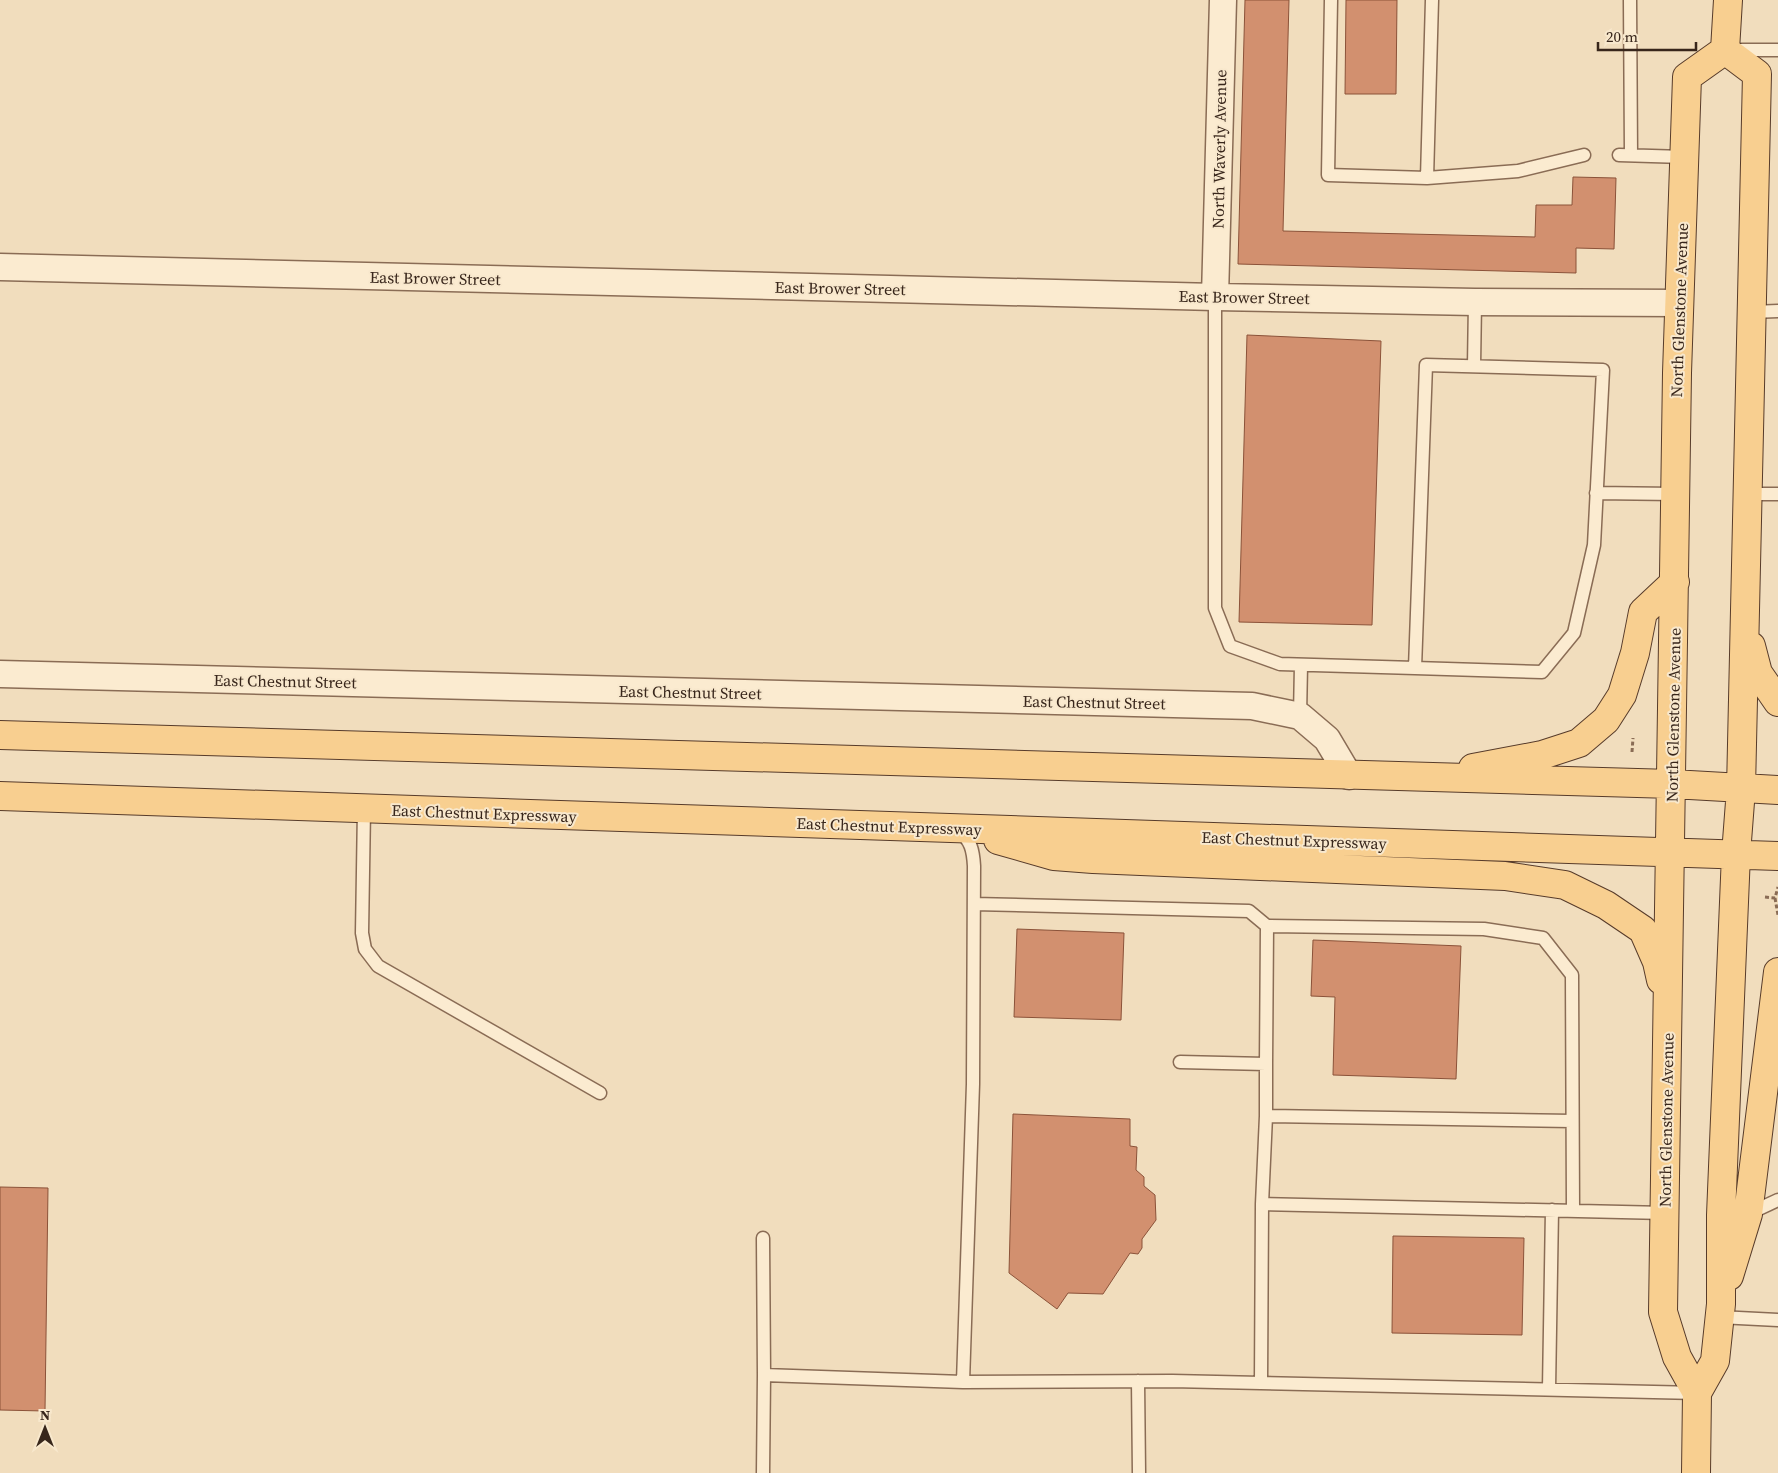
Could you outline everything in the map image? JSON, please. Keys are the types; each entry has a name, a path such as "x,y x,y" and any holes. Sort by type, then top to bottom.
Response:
{"main road":[{"path":"1728,0 1725,50 1757,74 1765,311 1749,494 1741,789 1736,854 1734,1214"},
{"name":"North Glenstone Avenue","path":"1697,1393 1677,1357 1663,1312 1675,494 1687,76 1725,50"},
{"path":"1422,778 1542,755 1579,744 1606,720 1622,695 1635,654 1643,612 1674,582"},
{"path":"1746,623 1758,673 1778,702"},
{"path":"0,735 1672,784 1778,790"},
{"name":"East Chestnut Expressway","path":"0,796 1778,856"},
{"path":"958,829 1054,856 1505,876 1565,885 1606,905 1643,930 1657,962 1668,1016"},
{"path":"1734,1214 1778,972"},
{"name":"North Glenstone Avenue","path":"1696,1473 1697,1393 1715,1361 1734,1214"}],"street":[{"name":"North Waverly Avenue","path":"1215,297 1223,0"},
{"name":"East Brower Street","path":"0,267 1215,297 1475,302 1679,303"},
{"name":"East Chestnut Street","path":"0,674 1252,706 1300,716 1327,739 1348,776"}],"lane":[{"path":"1330,0 1328,175 1428,178 1518,172 1584,155"},
{"path":"1428,178 1432,0"},
{"path":"1630,0 1625,154 1684,157"},
{"path":"1725,50 1778,50"},
{"path":"1215,297 1215,608 1230,646 1280,664 1542,672 1574,633 1594,545 1602,370 1426,365 1415,668"},
{"path":"1474,366 1475,302"},
{"path":"1596,493 1675,494"},
{"path":"1749,494 1778,494"},
{"path":"1300,716 1301,665"},
{"path":"364,809 362,933 365,949 378,966 600,1093"},
{"path":"958,829 969,840 973,854 974,904 973,1084 963,1382"},
{"path":"974,904 1249,911 1267,926 1484,930 1543,938 1572,975 1573,1210"},
{"path":"1261,1383 1267,926"},
{"path":"1180,1062 1266,1064"},
{"path":"1266,1116 1572,1121"},
{"path":"1734,1214 1778,1200"},
{"path":"1262,1204 1665,1212"},
{"path":"1549,1389 1552,1210"},
{"path":"763,1238 763,1473"},
{"path":"1720,1311 1778,1320"},
{"path":"764,1375 963,1382 1138,1381 1697,1393"},
{"path":"1138,1381 1139,1473"}],"path":[{"path":"1632,752 1633,735"},
{"path":"1778,887 1775,898 1778,915"},
{"path":"1762,897 1775,898"}],"building":[{"path":"1245,0 1289,0 1283,231 1535,237 1536,205 1572,205 1573,177 1616,178 1614,249 1576,248 1576,273 1238,264"},
{"path":"1346,0 1397,0 1396,94 1345,94"},
{"path":"1247,335 1381,341 1372,625 1239,622"},
{"path":"1017,929 1124,933 1121,1020 1014,1017"},
{"path":"1313,940 1461,946 1456,1079 1333,1075 1335,997 1311,996"},
{"path":"1013,1114 1130,1119 1130,1146 1137,1147 1136,1170 1144,1177 1144,1186 1155,1195 1156,1220 1142,1239 1142,1248 1138,1254 1130,1253 1103,1294 1068,1293 1057,1309 1009,1273"},
{"path":"0,1187 48,1188 45,1411 0,1410"},
{"path":"1393,1236 1524,1238 1522,1335 1392,1333"}]}
